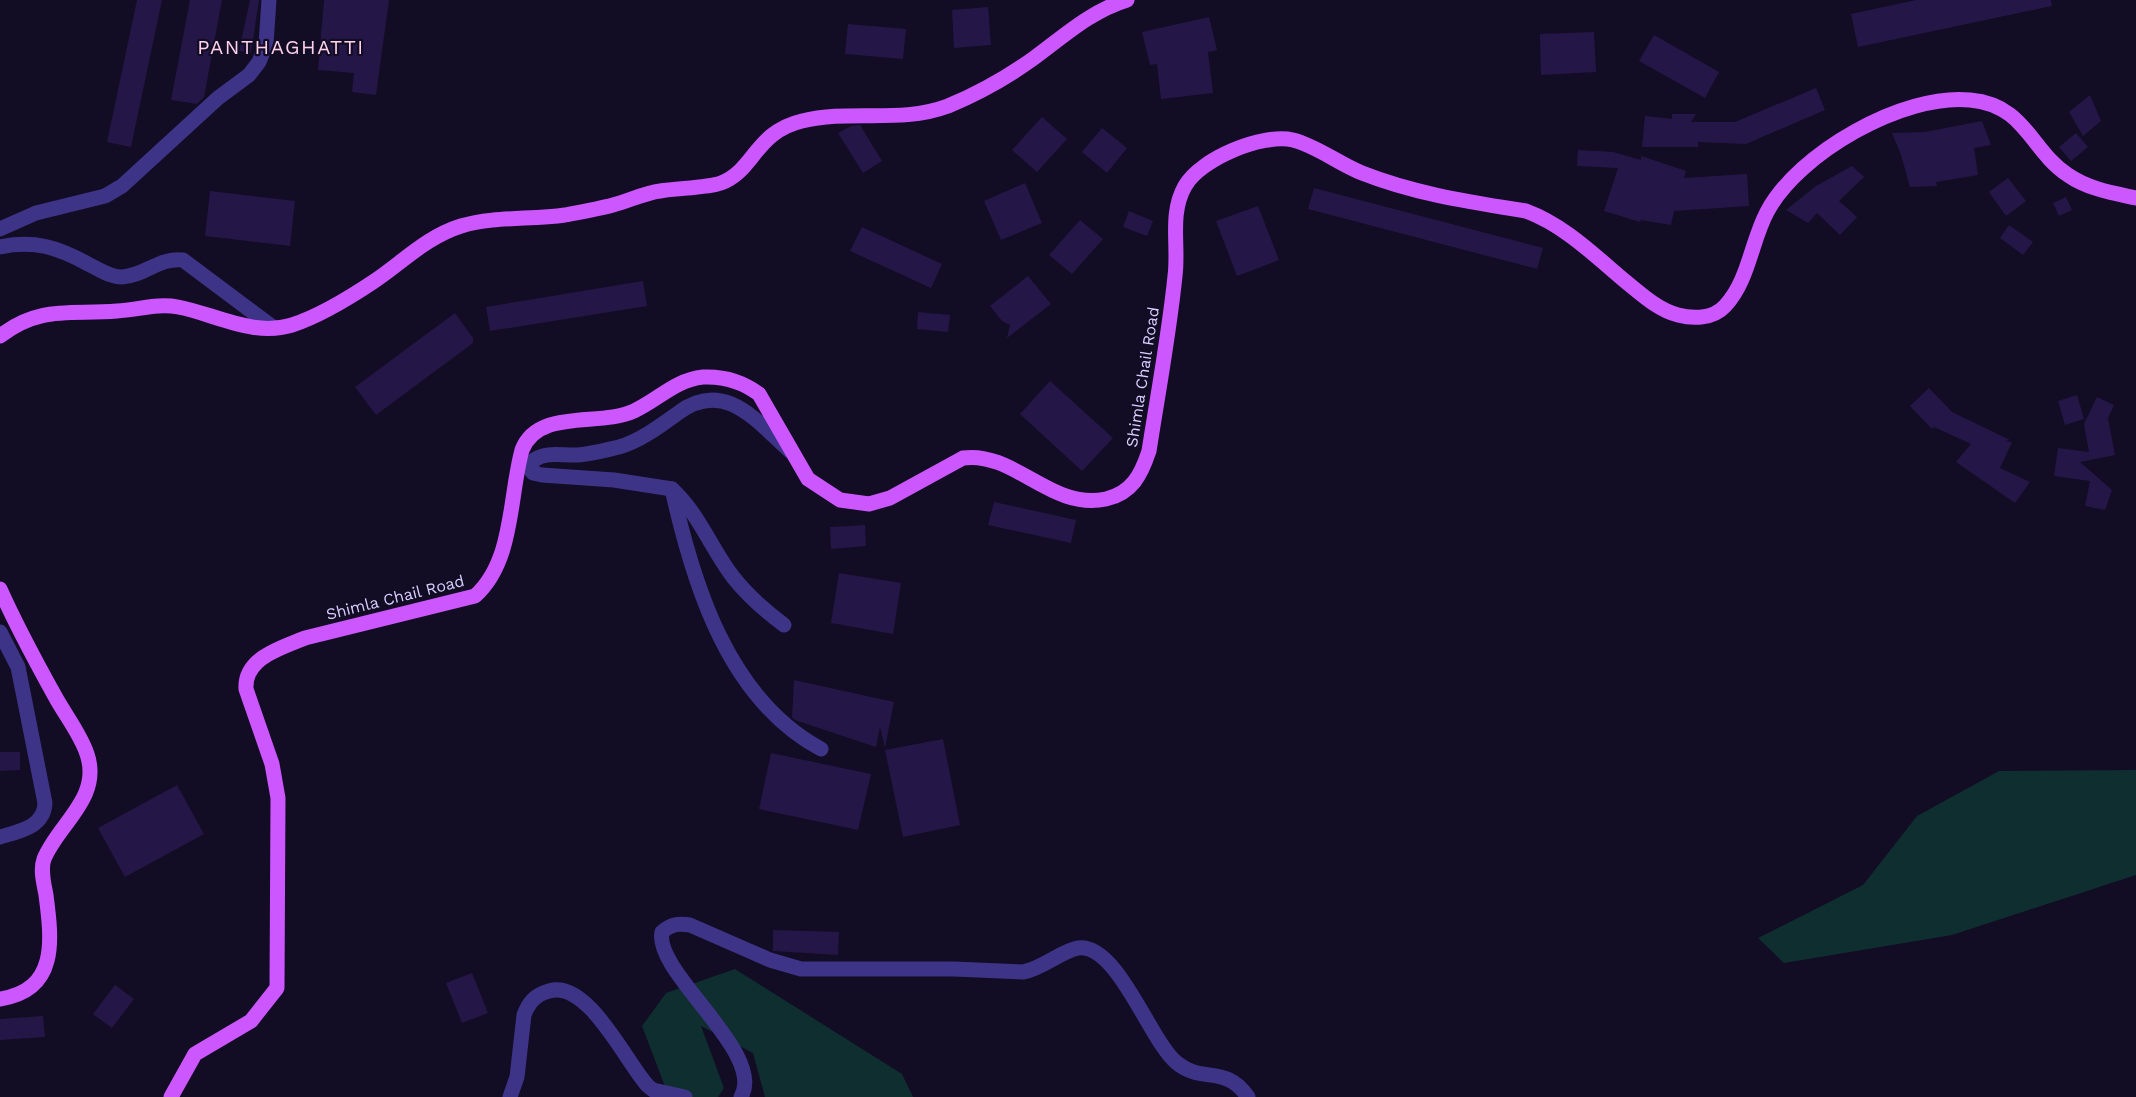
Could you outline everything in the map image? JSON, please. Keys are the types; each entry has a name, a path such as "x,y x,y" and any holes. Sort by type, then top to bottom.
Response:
{"main road":[{"path":"0,336 24,320 56,311 117,312 152,306 182,308 254,327 274,328 305,320 373,282 442,232 466,225 564,215 613,205 656,192 718,184 741,170 759,145 783,127 821,117 850,114 900,116 927,112 950,105 1032,59 1095,13 1127,0"},
{"name":"Shimla Chail Road","path":"171,1097 195,1053 250,1021 277,988 278,798 272,764 246,689 250,669 280,649 305,638 475,596 494,576 499,561 517,468 526,439 543,428 626,414 673,386 702,377 720,378 749,386 759,394 808,479 829,494 852,503 869,504 890,498 963,458 974,456 1002,465 1058,495 1078,500 1116,497 1130,488 1138,479 1149,451 1176,272 1174,229 1181,196 1196,174 1226,154 1254,141 1292,139 1362,173 1418,193 1526,211 1542,217 1559,226 1650,302 1677,315 1697,318 1723,309 1733,296 1748,265 1767,212 1788,183 1839,139 1882,118 1926,105 1969,100 1994,105 2016,118 2066,174 2103,191 2136,198"},
{"path":"0,589 26,645 87,754 89,778 81,806 44,859 42,869 50,941 42,976 35,985 18,995 0,999"}],"street":[{"path":"0,229 36,213 105,196 122,186 218,98 249,75 266,45 269,0"},
{"path":"0,247 16,243 45,244 65,251 104,272 121,277 166,260 183,260 274,328"},
{"path":"784,625 756,605 732,576 695,514 672,489 614,480 542,475 533,473 530,469 534,460 539,456 579,455 621,446 638,439 683,409 712,400 729,403 748,412 792,453"},
{"path":"672,489 698,588 722,638 751,687 785,726 821,749"},
{"path":"0,632 18,667 45,802 42,818 37,823 0,837"},
{"path":"741,1097 744,1079 722,1029 678,974 666,953 661,939 662,932 668,926 680,923 690,925 783,965 817,970 954,969 1023,972 1033,970 1078,948 1091,951 1105,961 1124,983 1166,1053 1175,1062 1186,1070 1231,1079 1248,1097"},
{"path":"510,1097 516,1077 527,1006 541,993 554,989 566,991 600,1020 623,1048 648,1086 653,1090 685,1097"}],"green space":[{"path":"2136,770 2136,875 1952,935 1784,963 1758,938 1863,885 1917,816 1999,771"},
{"path":"735,969 902,1074 913,1097 765,1097 753,1053 701,1026 724,1088 718,1097 669,1097 642,1026 666,993"}],"building":[{"path":"137,0 162,0 131,147 107,142"},
{"path":"190,0 222,0 204,97 197,104 171,100"},
{"path":"250,0 259,0 251,53 239,51"},
{"path":"324,0 389,0 376,95 352,92 354,73 318,70"},
{"path":"1916,0 2051,0 2052,6 1858,47 1851,14"},
{"path":"988,7 991,45 954,48 952,10"},
{"path":"1209,17 1217,50 1208,52 1213,93 1161,99 1157,64 1150,65 1142,32"},
{"path":"848,24 906,29 903,59 845,54"},
{"path":"1594,32 1596,72 1541,75 1540,34"},
{"path":"1654,35 1719,72 1705,98 1639,61"},
{"path":"1816,88 1825,110 1746,144 1698,142 1698,147 1642,147 1645,116 1672,119 1672,114 1696,114 1691,122 1735,122"},
{"path":"2090,95 2101,121 2083,136 2069,112"},
{"path":"1042,117 1067,139 1037,172 1012,150"},
{"path":"1982,121 1991,145 1974,148 1978,175 1936,182 1937,186 1910,187 1892,133 1925,132"},
{"path":"860,125 882,161 863,173 838,133 851,126"},
{"path":"1102,128 1127,148 1107,173 1082,152"},
{"path":"2076,133 2088,147 2071,161 2059,147"},
{"path":"1578,150 1613,152 1641,160 1641,156 1686,171 1684,178 1747,174 1749,206 1674,211 1671,225 1641,220 1640,222 1604,211 1618,168 1577,166"},
{"path":"1852,166 1864,177 1839,201 1857,217 1840,235 1817,213 1808,223 1786,210 1816,186"},
{"path":"2008,178 2026,201 2006,216 1989,192"},
{"path":"1025,183 1042,223 1001,240 984,201"},
{"path":"1314,188 1543,248 1537,269 1308,209"},
{"path":"210,191 295,201 290,246 205,236"},
{"path":"2066,197 2072,210 2059,216 2053,203"},
{"path":"1258,206 1279,260 1237,276 1216,221"},
{"path":"1129,211 1153,221 1147,236 1123,227"},
{"path":"1080,220 1103,239 1072,274 1049,255"},
{"path":"2009,225 2033,242 2023,255 2000,238"},
{"path":"862,227 942,264 931,288 850,251"},
{"path":"1028,276 1051,304 1007,338 1010,325 1002,321 990,306"},
{"path":"643,281 647,306 490,331 486,307"},
{"path":"918,312 950,315 948,332 917,329"},
{"path":"455,313 473,338 473,343 376,415 355,387"},
{"path":"1050,381 1113,438 1082,471 1020,414"},
{"path":"1929,388 1952,412 2010,440 2005,441 2012,442 2000,468 2030,482 2015,503 1956,462 1971,444 1934,427 1932,429 1910,406"},
{"path":"2077,395 2084,419 2065,425 2058,401"},
{"path":"2097,397 2114,405 2108,418 2115,455 2080,462 2112,490 2105,510 2085,506 2090,481 2054,476 2058,448 2089,452 2084,424"},
{"path":"994,502 1076,520 1071,543 988,525"},
{"path":"865,525 866,546 831,549 830,527"},
{"path":"839,573 901,583 893,634 831,623"},
{"path":"794,680 894,702 885,748 880,727 876,747 795,720 792,717"},
{"path":"943,739 960,825 903,837 885,750"},
{"path":"0,752 20,752 20,770 0,771"},
{"path":"771,753 871,774 858,830 759,809"},
{"path":"177,785 204,834 125,877 98,828"},
{"path":"773,930 839,932 838,955 773,951"},
{"path":"472,973 488,1013 462,1023 446,983"},
{"path":"115,985 134,999 112,1028 93,1014"},
{"path":"43,1016 45,1037 0,1040 0,1019"}],"district":[{"name":"PANTHAGHATTI","path":"281,47"}]}
